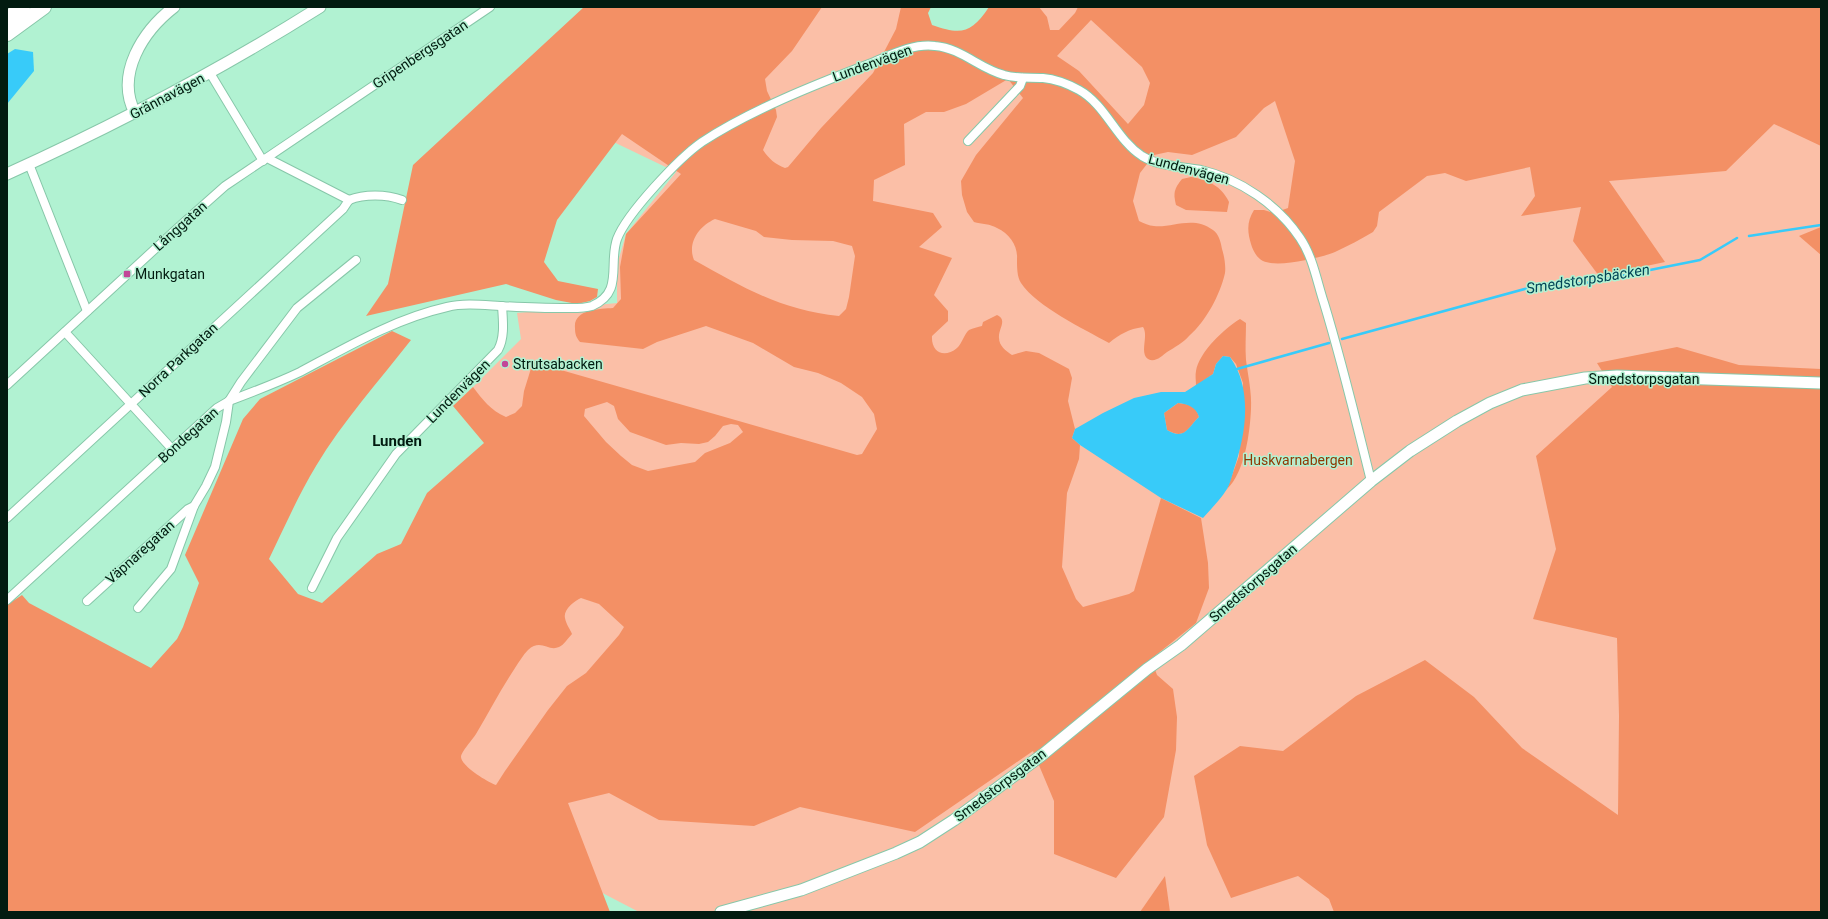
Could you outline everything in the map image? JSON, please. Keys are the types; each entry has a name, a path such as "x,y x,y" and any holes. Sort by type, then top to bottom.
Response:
{"highway":[{"path":"7,18 23,7"},
{"path":"7,34 44,7"}],"street":[{"path":"136,113 131,105 128,92 129,76 133,59 148,32 159,18 174,7"},
{"name":"Grännavägen","path":"7,174 136,113 210,73 320,7"},
{"name":"Gripenbergsgatan","path":"351,101 490,7"},
{"name":"Lundenvägen","path":"229,401 296,374 384,328 448,306 468,304 583,308 591,306 603,299 609,292 613,283 613,257 616,243 622,228 682,158 708,138 797,93 897,53 922,45 953,49 996,73 1023,78 1055,80 1080,91 1096,104 1124,140 1144,157 1161,164 1203,171 1235,181 1264,201 1288,224 1301,239 1310,256 1336,342 1371,481"},
{"path":"210,73 265,160 349,200 359,196 394,197 402,200"},
{"path":"968,141 1020,86 1023,78"},
{"name":"Långgatan","path":"7,385 225,186 351,101"},
{"path":"29,164 87,311"},
{"name":"Norra Parkgatan","path":"7,518 343,209 349,200"},
{"name":"Bondegatan","path":"7,600 216,408 229,401 241,382 297,308 356,260"},
{"name":"Lundenvägen","path":"312,588 337,538 396,454 498,350 502,343 503,332 502,306"},
{"path":"64,332 172,449"},
{"name":"Smedstorpsgatan","path":"722,912 801,890 896,853 920,842 954,820 1042,755 1147,669 1181,645 1371,481 1410,451 1477,410 1522,390 1585,378 1617,376 1821,383"},
{"name":"Väpnaregatan","path":"138,608 171,569 194,506 215,467 226,422 229,401"},
{"name":"Väpnaregatan","path":"87,601 188,509 194,506"}],"green space":[{"name":"Huskvarnabergen","path":"659,7 931,7 917,30 986,51 1001,7 1821,7 1821,912 639,912 564,873 288,658 337,613 493,444 457,403 521,339 517,313 617,303 617,265 626,234 676,172 599,135"}],"shaded area":[{"path":"584,7 822,7 792,51 765,79 767,91 776,110 777,117 763,150 772,161 785,168 788,167 821,128 873,73 896,29 901,7 931,7 928,13 932,25 958,31 965,30 977,23 989,7 1039,7 1047,17 1050,30 1059,30 1075,13 1078,7 1821,7 1821,146 1774,124 1726,171 1609,181 1665,262 1599,276 1573,241 1581,207 1521,216 1535,196 1530,167 1466,181 1445,173 1427,176 1379,212 1377,226 1373,232 1350,245 1320,257 1288,263 1270,263 1261,260 1254,252 1248,226 1254,210 1264,210 1274,213 1288,208 1295,161 1275,101 1264,108 1236,137 1192,155 1168,152 1154,155 1140,173 1133,201 1139,221 1154,226 1198,223 1213,230 1219,239 1224,257 1225,273 1216,299 1201,323 1182,343 1153,360 1148,359 1144,353 1145,331 1143,327 1125,332 1109,343 1062,317 1038,301 1028,292 1020,281 1015,245 1009,237 995,227 974,222 967,212 962,195 961,181 976,155 1023,98 1008,79 966,104 944,112 926,112 904,124 905,165 874,180 873,201 933,213 942,227 919,247 952,258 934,295 948,311 948,321 932,336 932,342 936,350 943,353 952,351 959,346 969,330 982,326 983,322 997,315 1002,319 999,341 1007,352 1012,355 1026,351 1039,353 1069,369 1072,378 1068,401 1075,429 1072,438 1080,445 1079,459 1067,493 1062,567 1076,599 1083,607 1129,594 1134,591 1161,498 1201,518 1208,563 1209,588 1196,623 1151,659 1157,675 1173,689 1177,717 1176,750 1164,817 1116,878 1054,854 1054,801 1033,751 915,832 800,807 754,826 659,820 609,793 568,803 610,912 7,912 7,605 22,595 29,603 151,668 177,639 183,627 199,583 185,555 243,419 260,399 392,331 411,340 349,417 327,449 303,489 269,559 298,594 322,603 377,554 401,544 427,493 484,443 453,406 473,387 487,404 500,414 506,417 515,413 522,406 524,391 533,362 857,455 862,454 877,429 874,414 862,397 841,383 818,373 794,367 753,343 706,326 657,342 643,349 580,342 575,330 578,317 588,311 613,308 621,299 620,267 626,234 681,174 622,134 557,220 544,262 558,281 598,289 597,297 590,301 577,304 556,300 506,284 366,316 388,284 413,165","holes":["1091,20 1142,67 1150,83 1144,105 1128,124 1079,71 1057,56","715,219 756,231 764,237 792,240 833,241 852,246 855,256 846,309 839,316 799,309 746,288 694,260 692,254 693,241 699,231","607,402 614,406 618,419 630,432 666,445 681,443 699,444 708,442 723,426 731,424 738,425 743,432 730,443 705,453 695,462 648,471 632,465 606,442 584,416 585,409","581,598 599,604 624,627 619,635 586,673 567,686 548,710 496,785 476,774 462,761 461,757 526,652 537,645 551,648 559,647 572,634 566,622 565,615 570,606"]},
{"path":"1191,177 1209,182 1218,188 1226,196 1229,202 1227,212 1186,210 1176,205 1174,194 1177,186 1182,179"},
{"path":"1821,227 1821,255 1799,236"},
{"path":"1240,319 1246,323 1246,355 1251,397 1250,418 1248,440 1242,462 1233,482 1227,489 1239,456 1243,383 1236,364 1230,357 1223,356 1216,364 1213,374 1196,386 1196,371 1202,356 1207,349 1220,334"},
{"path":"1677,347 1739,365 1821,369 1821,912 1334,912 1329,899 1298,876 1231,898 1207,845 1194,776 1240,746 1283,751 1356,696 1425,660 1474,697 1522,748 1618,815 1619,716 1617,638 1533,619 1556,549 1536,456 1612,387 1597,363"},
{"path":"1178,403 1192,406 1198,413 1199,417 1186,431 1178,434 1167,430 1164,413"},
{"path":"1165,876 1170,912 1140,912"}],"water":[{"path":"15,49 33,52 34,71 7,104 7,54"},
{"path":"1223,356 1230,357 1237,370 1245,397 1244,427 1242,441 1228,487 1203,518 1161,498 1080,445 1072,438 1075,429 1134,398 1161,392 1185,392 1213,374 1216,364","holes":["1178,403 1194,408 1199,417 1186,431 1178,434 1173,433 1167,430 1164,413"]}],"waterway":[{"name":"Smedstorpsbäcken","path":"1749,236 1821,225"},
{"name":"Smedstorpsbäcken","path":"1342,339 1543,284 1585,283 1700,260 1737,238"},
{"name":"Smedstorpsbäcken","path":"1237,369 1329,343"}],"place":[{"name":"Munkgatan","path":"127,274"},
{"name":"Strutsabacken","path":"505,364"}],"district":[{"name":"Lunden","path":"397,441"}]}
